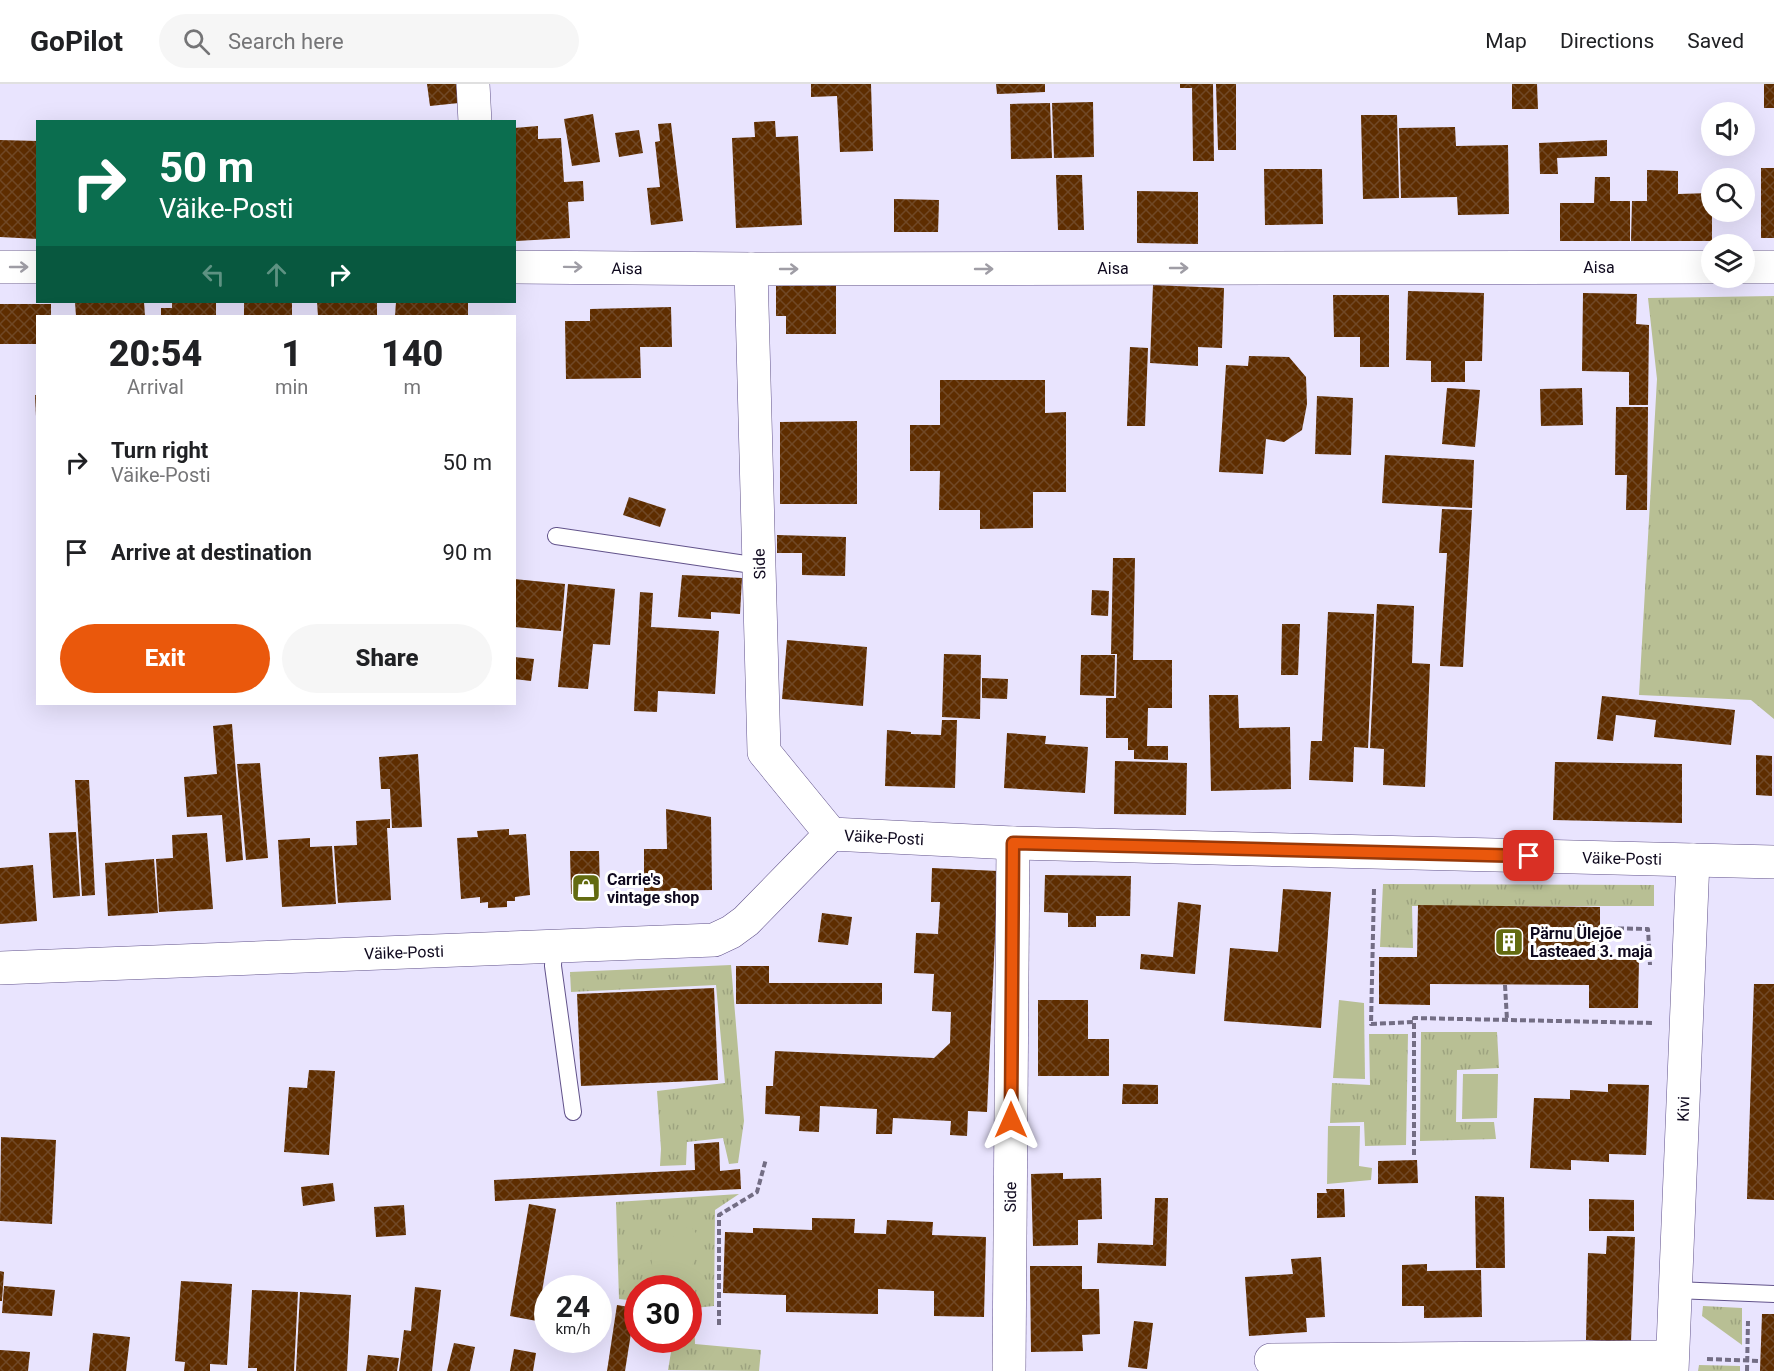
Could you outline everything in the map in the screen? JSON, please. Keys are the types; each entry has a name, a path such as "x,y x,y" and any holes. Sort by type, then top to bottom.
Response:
{"street":[{"path":"473,84 475,120"},
{"path":"0,267 36,267"},
{"name":"Aisa","path":"516,267 751,269 1701,267"},
{"path":"1755,267 1774,267"},
{"name":"Side","path":"751,269 764,752 831,834"},
{"name":"Väike-Posti","path":"0,968 714,940 731,932 746,921 831,834 1013,843 1774,862"},
{"name":"Side","path":"1009,1371 1013,843"},
{"name":"Kivi","path":"1271,1360 1672,1364 1693,860"}],"lane":[{"path":"556,536 759,566"},
{"path":"554,946 553,966 573,1112"},
{"path":"1675,1290 1774,1294"}],"path":[{"path":"1374,879 1371,1024 1414,1022"},
{"path":"1600,928 1648,929 1650,976"},
{"path":"1505,985 1507,1020"},
{"path":"1414,1155 1414,1018 1659,1023"},
{"path":"719,1325 719,1215 757,1192 766,1159"},
{"path":"1747,1371 1748,1292"},
{"path":"1704,1359 1761,1361"}],"green space":[{"path":"1774,296 1774,719 1751,700 1639,695 1657,379 1648,298"},
{"path":"1383,884 1654,885 1654,906 1412,906 1413,948 1380,947"},
{"path":"731,965 744,1121 738,1163 729,1164 723,1138 687,1142 686,1165 660,1166 657,1091 725,1083 716,985 571,992 570,972"},
{"path":"1339,1000 1364,1003 1365,1079 1333,1078"},
{"path":"1421,1032 1497,1032 1499,1068 1457,1070 1456,1122 1494,1122 1496,1139 1420,1141"},
{"path":"1369,1034 1408,1034 1406,1145 1365,1146 1364,1122 1330,1123 1332,1083 1370,1085"},
{"path":"1463,1074 1498,1074 1497,1118 1462,1119"},
{"path":"1328,1126 1360,1126 1359,1166 1372,1168 1371,1180 1327,1184"},
{"path":"739,1194 715,1210 714,1306 702,1307 702,1275 624,1275 624,1300 619,1299 616,1202"},
{"path":"690,1225 703,1243 687,1275 653,1275 651,1252"},
{"path":"1703,1306 1742,1308 1742,1345 1702,1316"},
{"path":"702,1345 761,1350 759,1371 668,1370 671,1353 702,1353"},
{"path":"1699,1365 1740,1366 1740,1371 1698,1371"}],"building":[{"path":"427,84 456,84 459,103 430,106"},
{"path":"811,84 871,84 873,151 840,152 837,96 811,97"},
{"path":"996,84 1045,84 1045,92 997,94"},
{"path":"1180,84 1213,84 1214,161 1193,161 1192,88 1180,88"},
{"path":"1216,84 1236,84 1236,150 1218,150"},
{"path":"1512,84 1537,84 1538,109 1512,109"},
{"path":"1764,84 1774,84 1774,108 1764,108"},
{"path":"1093,102 1094,157 1054,158 1052,103"},
{"path":"1050,103 1052,158 1011,159 1010,104"},
{"path":"593,114 600,162 572,166 564,119"},
{"path":"1361,115 1397,115 1399,198 1363,199"},
{"path":"775,121 776,137 798,136 802,225 736,228 732,138 755,137 754,122"},
{"path":"671,123 683,221 651,225 647,188 660,187 655,142 660,141 658,124"},
{"path":"538,126 538,139 561,138 564,182 583,181 584,201 568,202 570,238 516,241 516,128"},
{"path":"1455,127 1456,146 1508,145 1509,214 1458,215 1457,197 1401,198 1399,128"},
{"path":"639,130 643,153 619,157 615,133"},
{"path":"0,140 36,141 36,239 0,237"},
{"path":"1607,140 1607,156 1557,158 1558,174 1540,174 1539,143"},
{"path":"1761,168 1774,168 1774,238 1761,238"},
{"path":"1264,169 1322,169 1323,224 1265,225"},
{"path":"1647,170 1678,171 1678,194 1701,193 1701,222 1712,222 1712,234 1701,234 1701,241 1631,241 1632,201 1647,201"},
{"path":"1056,175 1082,175 1084,230 1058,230"},
{"path":"1595,177 1610,177 1610,201 1630,201 1630,241 1560,241 1560,203 1594,203"},
{"path":"1137,191 1198,192 1198,244 1137,243"},
{"path":"894,199 939,200 938,232 894,232"},
{"path":"836,281 836,334 786,334 786,316 776,316 776,282"},
{"path":"1153,285 1224,288 1222,348 1198,347 1198,366 1150,363"},
{"path":"1408,291 1484,293 1482,361 1465,361 1465,382 1431,382 1431,361 1406,360"},
{"path":"1583,293 1637,294 1636,324 1649,325 1648,405 1629,405 1629,372 1582,371"},
{"path":"1333,295 1389,295 1389,367 1360,367 1360,337 1334,337"},
{"path":"75,303 144,303 145,315 76,315"},
{"path":"172,303 216,303 216,315 161,315 161,308 172,308"},
{"path":"244,303 292,303 292,315 244,315"},
{"path":"317,303 377,303 377,315 318,315"},
{"path":"396,303 468,303 468,315 395,315"},
{"path":"0,304 51,304 51,315 36,315 36,344 0,344"},
{"path":"671,307 672,347 640,347 641,378 566,379 565,321 590,321 590,309"},
{"path":"1130,347 1148,348 1145,426 1127,426"},
{"path":"1249,356 1289,357 1306,377 1307,404 1302,430 1284,442 1266,439 1263,474 1219,472 1226,365 1248,366"},
{"path":"940,380 1045,380 1045,413 1066,412 1066,492 1033,492 1033,528 980,529 980,510 939,510 940,471 910,471 910,425 940,425"},
{"path":"1447,388 1480,390 1475,447 1442,444"},
{"path":"1582,388 1583,425 1541,426 1540,389"},
{"path":"1317,396 1353,398 1351,455 1315,454"},
{"path":"1616,407 1648,407 1647,510 1626,510 1627,475 1615,475"},
{"path":"857,421 857,504 780,504 780,422"},
{"path":"1385,455 1474,460 1472,508 1382,503"},
{"path":"629,497 666,509 660,527 623,515"},
{"path":"1442,509 1472,510 1463,667 1440,666 1447,553 1439,553"},
{"path":"777,535 846,537 845,576 802,575 802,553 777,553"},
{"path":"1113,558 1135,558 1133,660 1172,660 1172,708 1148,708 1147,746 1168,746 1168,760 1134,759 1134,750 1128,750 1128,738 1106,738 1106,698 1116,698 1117,654 1111,654"},
{"path":"682,575 742,578 740,614 711,612 711,619 678,617"},
{"path":"516,579 565,584 561,631 516,627"},
{"path":"568,584 615,589 610,645 593,644 588,689 558,687"},
{"path":"1092,590 1109,591 1108,616 1091,615"},
{"path":"640,592 653,593 651,627 719,631 715,694 658,691 657,712 634,711"},
{"path":"1377,604 1414,606 1412,663 1430,664 1425,787 1383,785 1384,749 1370,748"},
{"path":"1328,612 1374,614 1368,748 1354,747 1353,782 1309,780 1311,741 1322,741"},
{"path":"1282,624 1300,624 1298,675 1281,675"},
{"path":"787,640 867,647 863,706 782,699"},
{"path":"944,654 981,655 980,719 942,717"},
{"path":"1081,655 1115,655 1114,696 1080,695"},
{"path":"516,657 534,659 531,681 516,679"},
{"path":"982,678 1008,679 1007,699 982,698"},
{"path":"1209,695 1238,695 1239,728 1290,727 1291,789 1211,791"},
{"path":"1602,696 1735,710 1731,745 1654,737 1656,720 1616,715 1613,741 1597,739"},
{"path":"942,720 957,720 955,788 885,786 887,730 941,735"},
{"path":"232,724 243,860 226,862 222,815 187,817 184,777 217,774 213,726"},
{"path":"1007,733 1046,736 1045,744 1088,747 1085,793 1004,788"},
{"path":"418,754 422,827 392,828 390,789 381,789 379,757"},
{"path":"1756,755 1772,756 1772,796 1756,795"},
{"path":"1115,761 1187,763 1186,815 1114,814"},
{"path":"1555,762 1682,764 1682,823 1553,820"},
{"path":"260,763 268,858 246,860 237,764"},
{"path":"75,780 89,780 95,895 82,896"},
{"path":"666,809 711,817 712,890 644,891 644,849 667,849"},
{"path":"390,819 390,828 387,828 391,900 338,903 334,846 357,845 356,821"},
{"path":"509,829 509,835 526,834 530,895 515,897 515,901 507,901 507,907 488,908 488,902 480,903 480,897 461,899 457,838 478,837 477,831"},
{"path":"76,832 80,896 53,898 49,833"},
{"path":"207,833 213,909 159,912 156,859 173,858 172,835"},
{"path":"310,838 310,847 332,846 336,904 282,907 278,840"},
{"path":"570,851 599,851 600,893 571,894"},
{"path":"154,859 158,913 108,916 105,863"},
{"path":"33,865 37,921 0,924 0,868"},
{"path":"932,868 998,871 987,1112 968,1111 967,1136 950,1135 951,1121 893,1118 892,1134 876,1134 877,1109 820,1106 819,1132 799,1131 800,1116 765,1114 766,1086 773,1086 775,1051 934,1058 950,1043 951,1012 932,1011 934,974 914,973 916,933 938,934 940,902 931,902"},
{"path":"1045,875 1131,876 1130,916 1096,916 1096,927 1068,927 1068,913 1044,912"},
{"path":"1283,889 1331,892 1321,1028 1224,1021 1230,948 1278,952"},
{"path":"1178,902 1201,905 1195,974 1140,969 1141,954 1173,957"},
{"name":"Pärnu Ülejõe Lasteaed 3. maja","path":"1418,905 1600,907 1600,959 1639,960 1638,1008 1589,1008 1589,985 1430,984 1430,1005 1379,1004 1379,957 1417,957"},
{"path":"822,913 852,917 848,945 818,942"},
{"path":"736,966 769,966 769,983 882,983 882,1004 736,1004"},
{"path":"1754,984 1774,984 1774,1200 1747,1199"},
{"path":"714,988 718,1080 581,1086 577,994"},
{"path":"1038,1000 1088,1000 1088,1039 1109,1039 1109,1076 1038,1076"},
{"path":"309,1070 335,1071 329,1155 284,1152 289,1087 307,1088"},
{"path":"1123,1084 1158,1085 1158,1104 1122,1104"},
{"path":"1608,1084 1649,1085 1646,1155 1609,1154 1609,1162 1571,1160 1571,1170 1530,1168 1534,1098 1570,1099 1570,1090 1608,1092"},
{"path":"1,1137 56,1140 52,1224 0,1221"},
{"path":"719,1142 720,1171 740,1169 741,1189 495,1201 494,1180 695,1170 694,1144"},
{"path":"1417,1160 1418,1183 1378,1184 1378,1161"},
{"path":"1063,1173 1063,1179 1101,1178 1102,1219 1078,1220 1078,1245 1033,1246 1031,1174"},
{"path":"333,1183 335,1201 303,1206 301,1187"},
{"path":"1326,1189 1344,1189 1345,1217 1317,1218 1317,1193 1327,1193"},
{"path":"1475,1196 1504,1197 1505,1268 1476,1268"},
{"path":"1155,1198 1168,1198 1166,1266 1097,1263 1098,1243 1153,1245"},
{"path":"1589,1199 1634,1200 1634,1231 1589,1231"},
{"path":"529,1204 556,1209 545,1275 534,1275 534,1320 510,1316"},
{"path":"404,1205 406,1235 376,1237 374,1207"},
{"path":"812,1218 855,1219 854,1233 886,1234 887,1220 933,1222 932,1235 986,1237 984,1317 934,1316 934,1291 878,1289 878,1314 786,1312 786,1295 723,1293 725,1232 753,1233 753,1228 812,1230"},
{"path":"1607,1236 1635,1237 1631,1342 1586,1340 1588,1253 1606,1254"},
{"path":"1321,1257 1325,1317 1306,1318 1307,1332 1249,1336 1245,1277 1293,1274 1291,1259"},
{"path":"1427,1264 1427,1271 1481,1270 1482,1317 1424,1318 1424,1306 1402,1306 1402,1265"},
{"path":"1030,1266 1082,1266 1082,1289 1099,1289 1100,1334 1082,1335 1083,1351 1031,1352"},
{"path":"0,1271 4,1272 2,1301 0,1301"},
{"path":"181,1281 232,1284 227,1365 210,1364 210,1371 184,1371 185,1362 175,1361"},
{"path":"4,1286 55,1290 52,1316 2,1313"},
{"path":"415,1287 441,1290 432,1371 399,1371 404,1330 411,1331"},
{"path":"252,1290 298,1292 294,1371 257,1371 257,1368 248,1368"},
{"path":"300,1292 351,1295 347,1371 296,1371"},
{"path":"617,1305 624,1306 624,1353 628,1353 625,1371 607,1371 610,1353 612,1353"},
{"path":"1762,1314 1774,1314 1774,1371 1760,1371"},
{"path":"1134,1321 1153,1323 1147,1369 1128,1367"},
{"path":"93,1333 130,1337 126,1371 89,1371"},
{"path":"454,1343 475,1347 470,1371 447,1371"},
{"path":"514,1349 536,1353 533,1371 510,1371"},
{"path":"0,1350 30,1352 28,1371 0,1371"},
{"path":"368,1355 399,1358 397,1371 366,1371"}],"place":[{"name":"Carrie's vintage shop","path":"586,888"},
{"name":"Pärnu Ülejõe Lasteaed 3. maja","path":"1509,942"}],"route":[{"path":"1011,1120 1013,843 1529,856"}]}
